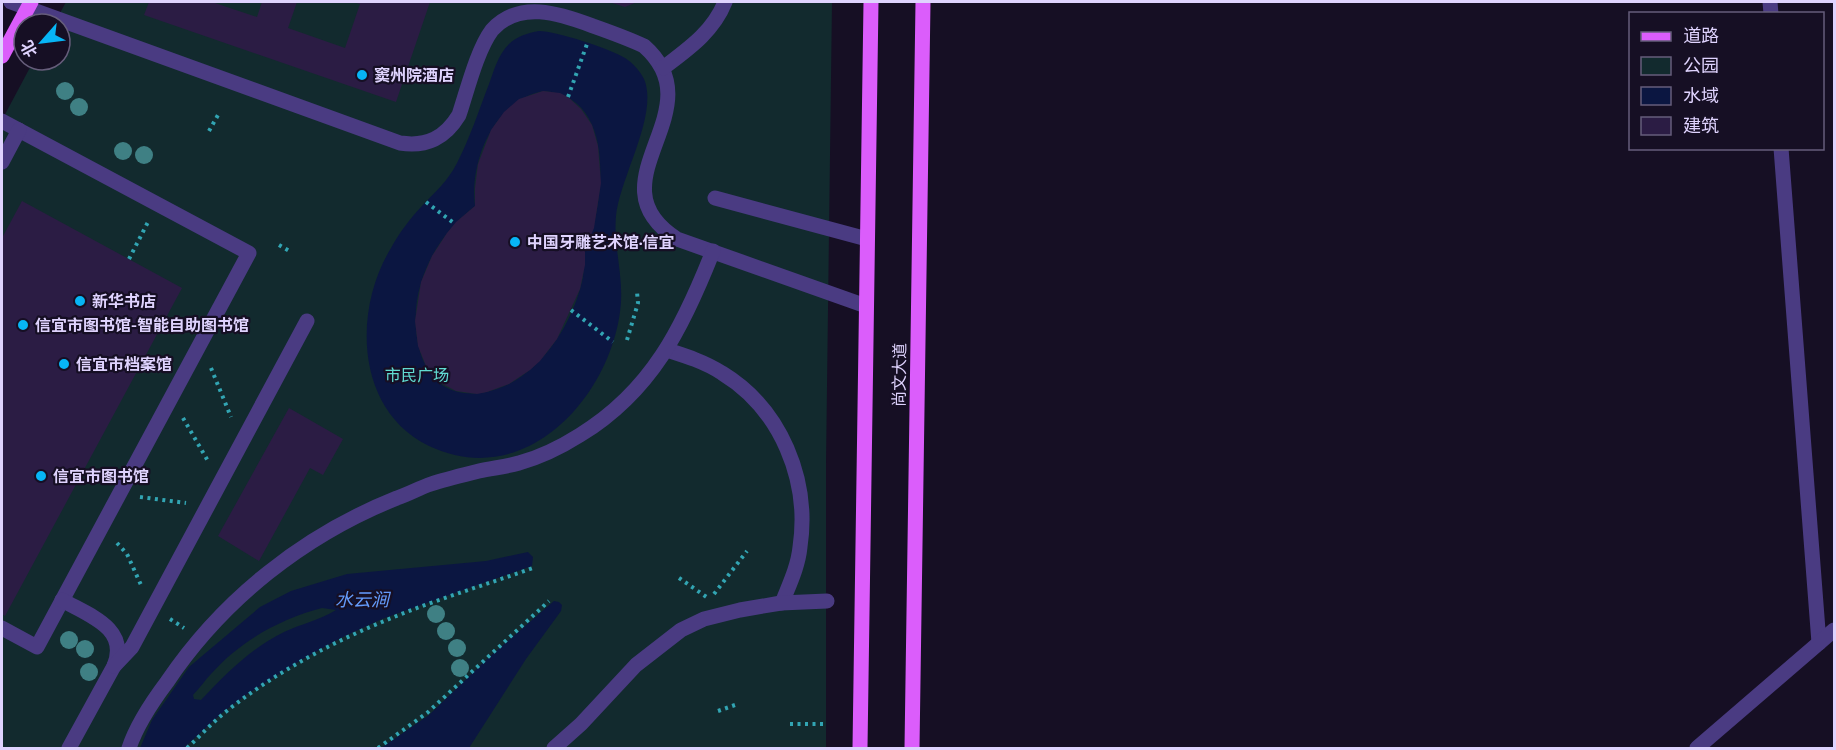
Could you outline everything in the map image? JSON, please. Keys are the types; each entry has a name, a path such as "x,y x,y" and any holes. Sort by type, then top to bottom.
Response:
{"main road":[{"name":"尚文大道","path":"860,748 871,2"},
{"name":"尚文大道","path":"912,748 923,2"},
{"path":"2,56 29,4"}],"street":[{"path":"11,2 29,4 400,143 412,144 434,141 453,126 459,116 486,40 493,29 515,13 527,10 553,11 644,46 663,68 668,81 667,109 645,177 644,189 646,201 658,223 666,232 677,239 866,306"},
{"path":"663,68 704,36 721,13 725,2"},
{"path":"2,121 249,253 37,647 2,628"},
{"path":"2,162 19,130"},
{"path":"1781,150 1819,643"},
{"path":"716,198 867,239"},
{"path":"129,748 154,699 200,637 232,604 304,547 343,523 429,485 477,471 517,464 551,452 582,435 610,414 636,390 667,350 692,303 713,251"},
{"path":"114,666 132,647 307,321"},
{"path":"667,350 723,373 743,388 776,426 788,448 796,471 803,522 795,572 782,603"},
{"path":"62,600 110,629 117,642 117,657 114,666 69,748"},
{"path":"554,748 581,724 636,665 681,630 704,619 740,610 782,603 827,601"},
{"path":"1697,748 1834,630"}],"path":[{"path":"568,97 587,44"},
{"path":"209,131 218,115"},
{"path":"426,202 455,224"},
{"path":"129,259 158,205"},
{"path":"279,244 291,252"},
{"path":"627,340 638,303 638,292"},
{"path":"572,310 613,342"},
{"path":"200,343 242,442"},
{"path":"171,397 220,482"},
{"path":"119,494 208,506"},
{"path":"100,530 120,544 127,554 152,609 200,637"},
{"path":"710,599 747,551"},
{"path":"187,748 223,714 332,645 383,621 533,568"},
{"path":"378,748 427,713 549,600"},
{"path":"718,711 735,705"},
{"path":"790,724 826,723"}],"green space":[{"name":"市民广场","path":"66,2 832,2 826,463 826,748 2,748 2,120 28,72 72,72 72,12 61,12"}],"water":[{"path":"539,31 570,37 618,54 633,65 644,79 647,110 616,216 621,288 620,312 612,345 598,376 579,405 556,429 528,447 497,456 464,457 429,446 405,430 386,409 374,384 368,357 367,328 370,300 391,248 413,216 445,181 457,163 502,53 516,39","holes":["544,91 565,96 581,107 591,123 598,142 600,163 598,205 584,254 583,278 576,300 559,336 533,367 517,379 499,388 480,393 459,392 443,385 430,373 422,358 417,339 416,320 421,283 435,250 442,240 475,206 476,170 481,152 499,119 527,96"]},
{"name":"水云涧","path":"528,552 533,557 532,566 382,619 341,638 246,695 222,713 184,748 140,748 152,720 189,667 260,607 291,591 347,574 486,561","holes":["322,608 336,610 284,632 260,646 220,680 201,700 194,699 193,695 222,662 262,633 291,618"]},
{"path":"554,601 562,605 561,611 526,659 469,748 381,748 429,715 487,659"}],"building":[{"name":"窦州院酒店","path":"149,2 212,2 257,17 262,2 297,2 288,28 345,48 360,4 353,2 430,2 396,102 144,15"},
{"path":"609,2 637,2 625,7"},
{"name":"中国牙雕艺术馆·信宜","path":"543,91 560,93 581,109 592,125 598,146 601,183 594,228 585,250 585,265 580,289 557,339 530,370 509,384 487,392 477,394 456,391 439,382 432,375 418,346 415,321 421,282 432,256 447,233 475,206 478,164 491,130 504,112 519,99"},
{"name":"信宜市图书馆","path":"22,201 182,288 5,616 2,614 2,238"},
{"path":"289,408 343,439 323,475 310,468 259,561 218,536"}],"place":[{"name":"窦州院酒店","path":"362,75"},
{"name":"中国牙雕艺术馆·信宜","path":"515,242"},
{"name":"新华书店","path":"80,301"},
{"name":"信宜市图书馆-智能自助图书馆","path":"23,325"},
{"name":"信宜市档案馆","path":"64,364"},
{"name":"信宜市图书馆","path":"41,476"}]}
